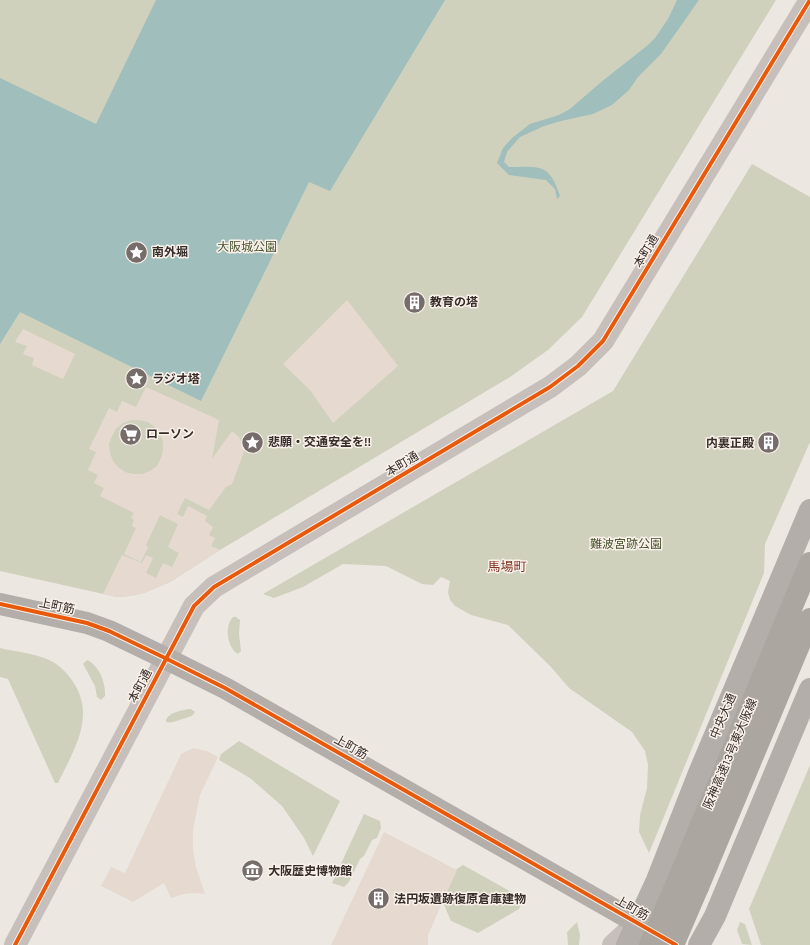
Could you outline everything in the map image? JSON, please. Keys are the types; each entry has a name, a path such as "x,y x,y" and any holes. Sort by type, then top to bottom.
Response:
{"highway":[{"name":"阪神高速13号東大阪線","path":"650,945 810,563"},
{"name":"阪神高速13号東大阪線","path":"675,945 810,619"}],"main road":[{"name":"中央大通","path":"627,945 657,880 699,773 810,510"},
{"name":"上町筋","path":"0,604 87,623 109,631 165,658 238,695 675,945"},
{"path":"699,945 715,916 810,689"}],"street":[{"name":"本町通","path":"15,945 165,658 194,606 214,587 550,387 578,366 603,341 810,0"},
{"name":"中央大通","path":"613,945 637,923"}],"green space":[{"name":"大阪城公園","path":"0,0 776,0 582,317 548,350 510,377 220,550 170,582 144,593 117,597 0,571"},
{"name":"難波宮跡公園","path":"752,164 810,197 810,442 765,544 764,573 649,853 639,832 640,815 647,788 648,765 645,751 632,732 569,688 551,667 508,625 471,615 455,606 450,600 448,592 450,581 441,577 433,585 422,584 386,566 343,564 303,587 274,598 263,594 613,391"},
{"path":"233,617 240,620 239,634 241,651 238,654 231,647 228,637 228,626"},
{"path":"0,648 39,656 55,663 70,678 81,697 83,710 80,735 58,783 55,783 8,679 0,677"},
{"path":"87,660 95,666 103,680 105,696 101,700 97,697 95,686 83,664"},
{"path":"188,709 195,712 192,716 175,722 166,722 168,716 171,714"},
{"path":"239,741 340,801 313,856 304,838 282,806 250,778 219,760 221,754"},
{"path":"810,765 810,945 761,945 749,909"},
{"path":"364,814 380,821 381,828 377,838 372,840 364,856 360,859 349,882 344,887 332,883"},
{"path":"463,865 524,899 519,909 478,933 451,921 440,895 452,872"},
{"path":"577,922 580,935 579,945 568,945 567,932"},
{"path":"740,922 745,924 752,945 742,944 737,930"}],"shaded area":[{"path":"347,300 398,366 333,423 310,390 283,364"},
{"path":"23,329 75,354 63,379 32,365 34,358 23,354 27,346 15,342"},
{"path":"146,387 219,420 212,459 232,431 239,437 245,449 232,484 226,487 209,510 185,498 177,514 183,517 188,506 207,516 205,521 213,527 209,535 215,538 211,546 220,550 170,582 144,593 117,597 103,594 122,555 142,563 146,555 153,558 146,573 156,578 163,563 172,567 179,553 168,547 178,524 160,515 146,545 148,547 141,562 124,554 136,528 132,526 134,520 131,518 134,513 100,496 104,488 94,483 98,475 88,470 96,452 89,449 109,408 117,412 122,401 136,407","holes":["131,420 148,422 155,427 163,442 163,450 157,466 142,474 133,474 125,472 113,461 109,444 116,429 123,423"]},
{"path":"193,748 207,751 218,757 200,795 193,830 193,850 196,867 205,894 184,894 171,898 164,883 133,902 101,886 111,867 125,873 181,754"},
{"path":"384,832 457,870 428,935 428,945 331,945"}],"water":[{"name":"南外堀","path":"156,0 445,0 330,191 309,182 201,401 20,312 0,344 0,78 96,124"},
{"path":"677,0 699,0 661,54 638,77 629,90 612,105 593,114 544,126 520,137 507,152 504,162 509,167 535,167 547,172 552,177 556,185 560,196 557,199 555,189 546,180 509,175 497,163 503,148 512,138 530,124 559,115 570,109 648,45 655,38 668,19"}],"cycle path":[{"path":"15,945 194,606 214,587 550,387 578,366 603,341 810,0"},
{"path":"0,604 87,623 109,631 225,688 676,945"}],"place":[{"name":"南外堀","path":"137,252"},
{"name":"教育の塔","path":"415,302"},
{"name":"ラジオ塔","path":"136,379"},
{"name":"ローソン","path":"131,434"},
{"name":"悲願・交通安全を!!","path":"252,442"},
{"name":"内裏正殿","path":"769,443"},
{"name":"大阪歴史博物館","path":"252,871"},
{"name":"法円坂遺跡復原倉庫建物","path":"378,899"}],"district":[{"name":"馬場町","path":"507,566"}]}
